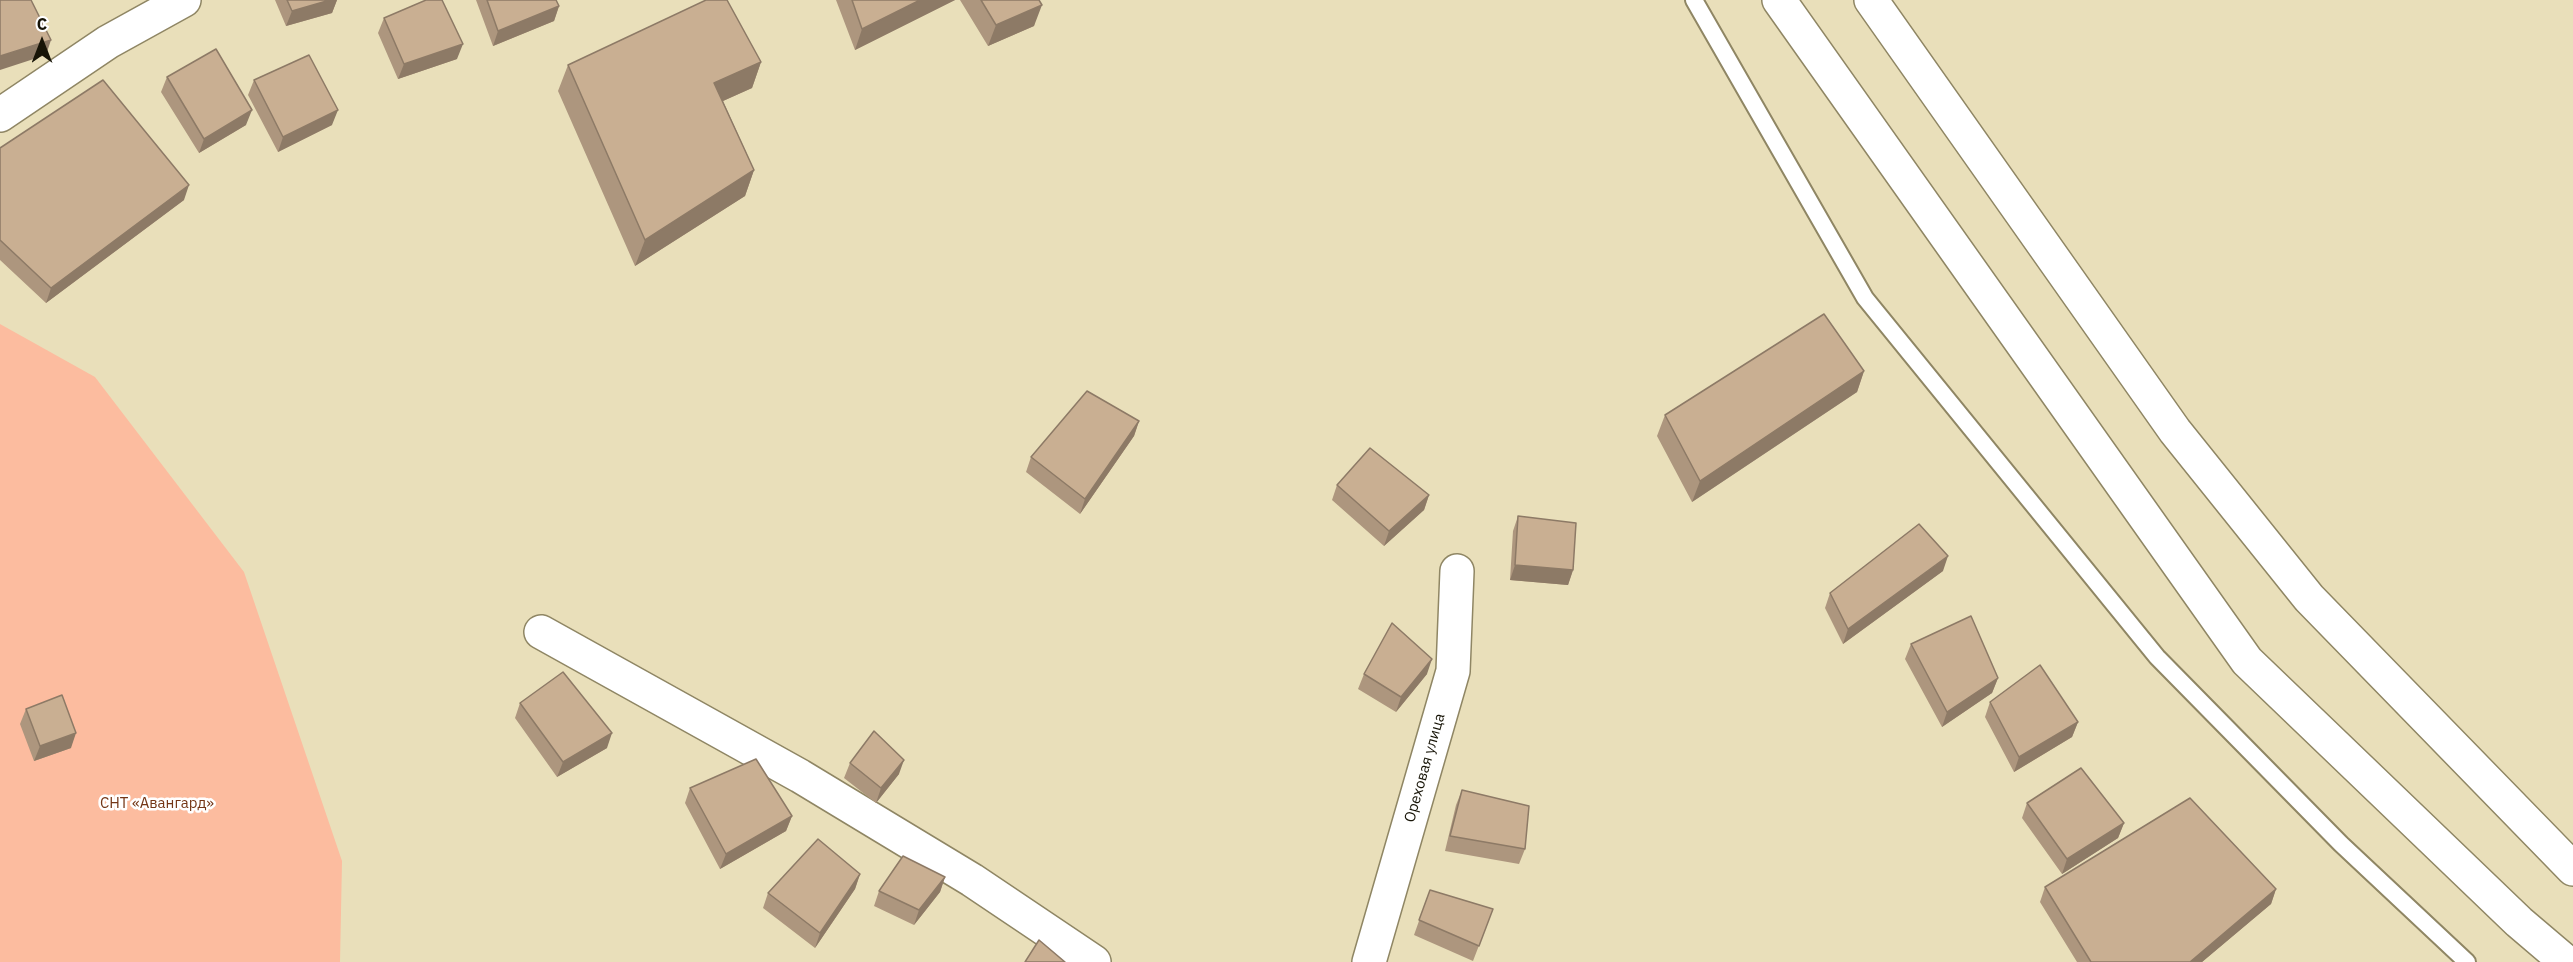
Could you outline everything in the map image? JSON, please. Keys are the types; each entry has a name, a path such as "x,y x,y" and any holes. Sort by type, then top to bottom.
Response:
{"main road":[{"path":"0,115 108,42 184,0"},
{"path":"1779,0 2247,661 2519,922 2566,962"},
{"path":"1871,0 2175,431 2309,598 2573,868"},
{"name":"Ореховая улица","path":"1369,962 1453,671 1457,571"},
{"path":"541,632 800,776 972,880 1094,962"}],"lane":[{"path":"1694,0 1865,298 2157,657 2341,844 2467,962"}],"green space":[{"name":"СНТ «Авангард»","path":"0,324 95,377 244,572 342,861 340,962 0,962"}],"building":[{"path":"0,0 31,0 51,40 0,56"},
{"path":"287,0 330,0 292,11"},
{"path":"426,0 442,0 463,44 404,64 384,18"},
{"path":"487,0 556,0 559,6 498,31"},
{"path":"706,0 727,0 761,62 714,83 754,170 645,240 568,65"},
{"path":"852,0 920,0 862,29"},
{"path":"981,0 1039,0 1042,5 996,25"},
{"path":"216,49 252,110 204,139 167,77"},
{"path":"309,55 338,110 283,137 254,80"},
{"path":"103,80 189,185 51,288 0,240 0,148"},
{"path":"1824,314 1864,371 1700,481 1665,415"},
{"path":"1087,391 1139,421 1085,499 1031,457"},
{"path":"1370,448 1429,495 1389,531 1337,485"},
{"path":"1518,516 1576,523 1573,570 1515,565"},
{"path":"1919,524 1948,556 1848,629 1830,593"},
{"path":"1971,616 1998,678 1947,712 1911,644"},
{"path":"1392,623 1432,659 1401,697 1364,674"},
{"path":"2040,665 2078,722 2019,757 1990,702"},
{"path":"563,672 612,733 563,762 520,703"},
{"path":"62,695 76,733 40,746 26,709"},
{"path":"874,731 904,760 881,788 850,763"},
{"path":"756,759 792,816 726,854 690,788"},
{"path":"2081,768 2124,823 2067,859 2027,803"},
{"path":"1462,790 1529,806 1525,849 1450,836"},
{"path":"2190,798 2276,889 2190,962 2091,962 2045,887"},
{"path":"818,839 860,874 820,933 768,893"},
{"path":"903,856 945,877 919,910 879,891"},
{"path":"1430,890 1493,909 1479,946 1419,920"},
{"path":"1039,940 1065,962 1025,962"}]}
